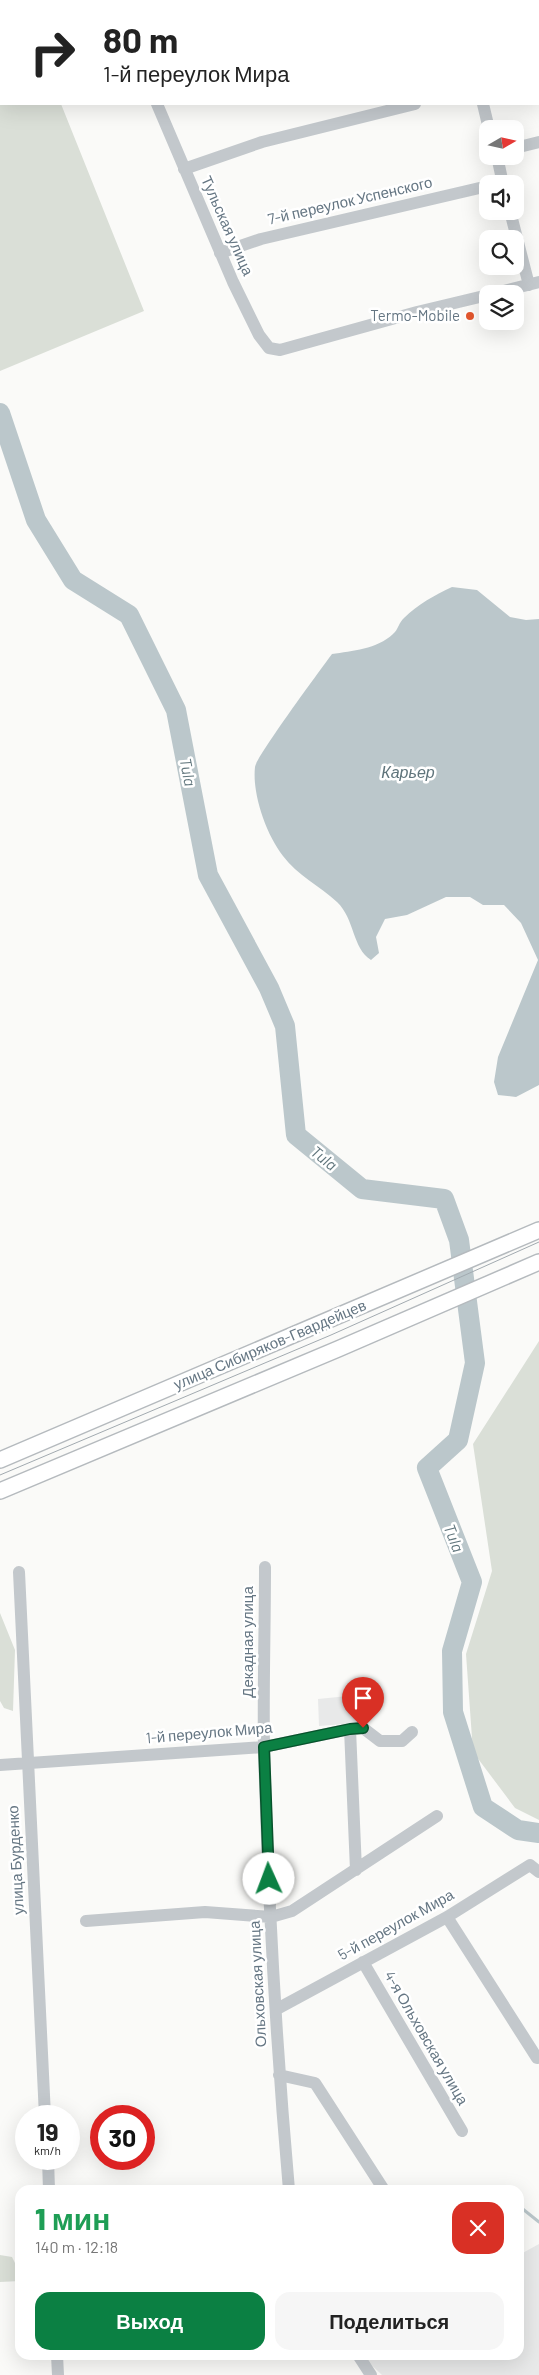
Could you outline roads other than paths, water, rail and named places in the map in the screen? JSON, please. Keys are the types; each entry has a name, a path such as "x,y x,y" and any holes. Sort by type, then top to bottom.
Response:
{"main road":[{"name":"улица Сибиряков-Гвардейцев","path":"0,1460 539,1230"},
{"name":"улица Сибиряков-Гвардейцев","path":"0,1491 539,1262"}],"street":[{"name":"Тульская улица","path":"157,105 220,253 259,335 269,348 280,350 479,297"},
{"path":"184,169 262,142 411,105"},
{"path":"483,105 487,120"},
{"path":"524,146 539,142"},
{"name":"7-й переулок Успенского","path":"220,253 261,238 479,188"},
{"path":"513,220 534,284"},
{"name":"Декадная улица","path":"264,1747 265,1567"},
{"name":"улица Бурденко","path":"19,1572 44,2105"},
{"name":"1-й переулок Мира","path":"0,1765 264,1747 363,1728 380,1741 402,1741 412,1732"},
{"path":"350,1729 356,1870"},
{"name":"Ольховская улица","path":"264,1747 279,2075 289,2185"},
{"path":"86,1921 205,1912 271,1916 292,1911 437,1816"},
{"name":"5-й переулок Мира","path":"277,2009 534,1869"},
{"path":"447,1917 537,2058"},
{"name":"4-я Ольховская улица","path":"363,1962 462,2130"},
{"path":"279,2075 315,2083 381,2185"},
{"path":"48,2170 49,2185"},
{"path":"57,2360 58,2375"},
{"path":"361,2360 371,2375"}],"water":[{"name":"Карьер","path":"452,587 477,590 510,617 526,620 539,619 539,1085 516,1097 498,1095 494,1082 498,1057 538,960 521,923 504,905 483,905 470,897 446,897 407,915 385,919 376,937 379,953 371,960 360,948 343,909 330,896 295,869 283,856 266,825 256,789 255,767 258,760 332,654 348,652 380,643 393,634 402,620 415,608"}],"waterway":[{"name":"Tula","path":"0,413 36,520 73,580 129,615 176,710 208,875 269,988 285,1026 296,1135 362,1189 444,1199 459,1240 475,1363 458,1440 427,1468 472,1582 452,1651 453,1712 483,1807 518,1830 539,1833"},
{"path":"524,2210 539,2222"}],"tram line":[{"path":"0,1475 331,1335 539,1242"}],"place":[{"name":"Termo-Mobile","path":"470,316"}]}
